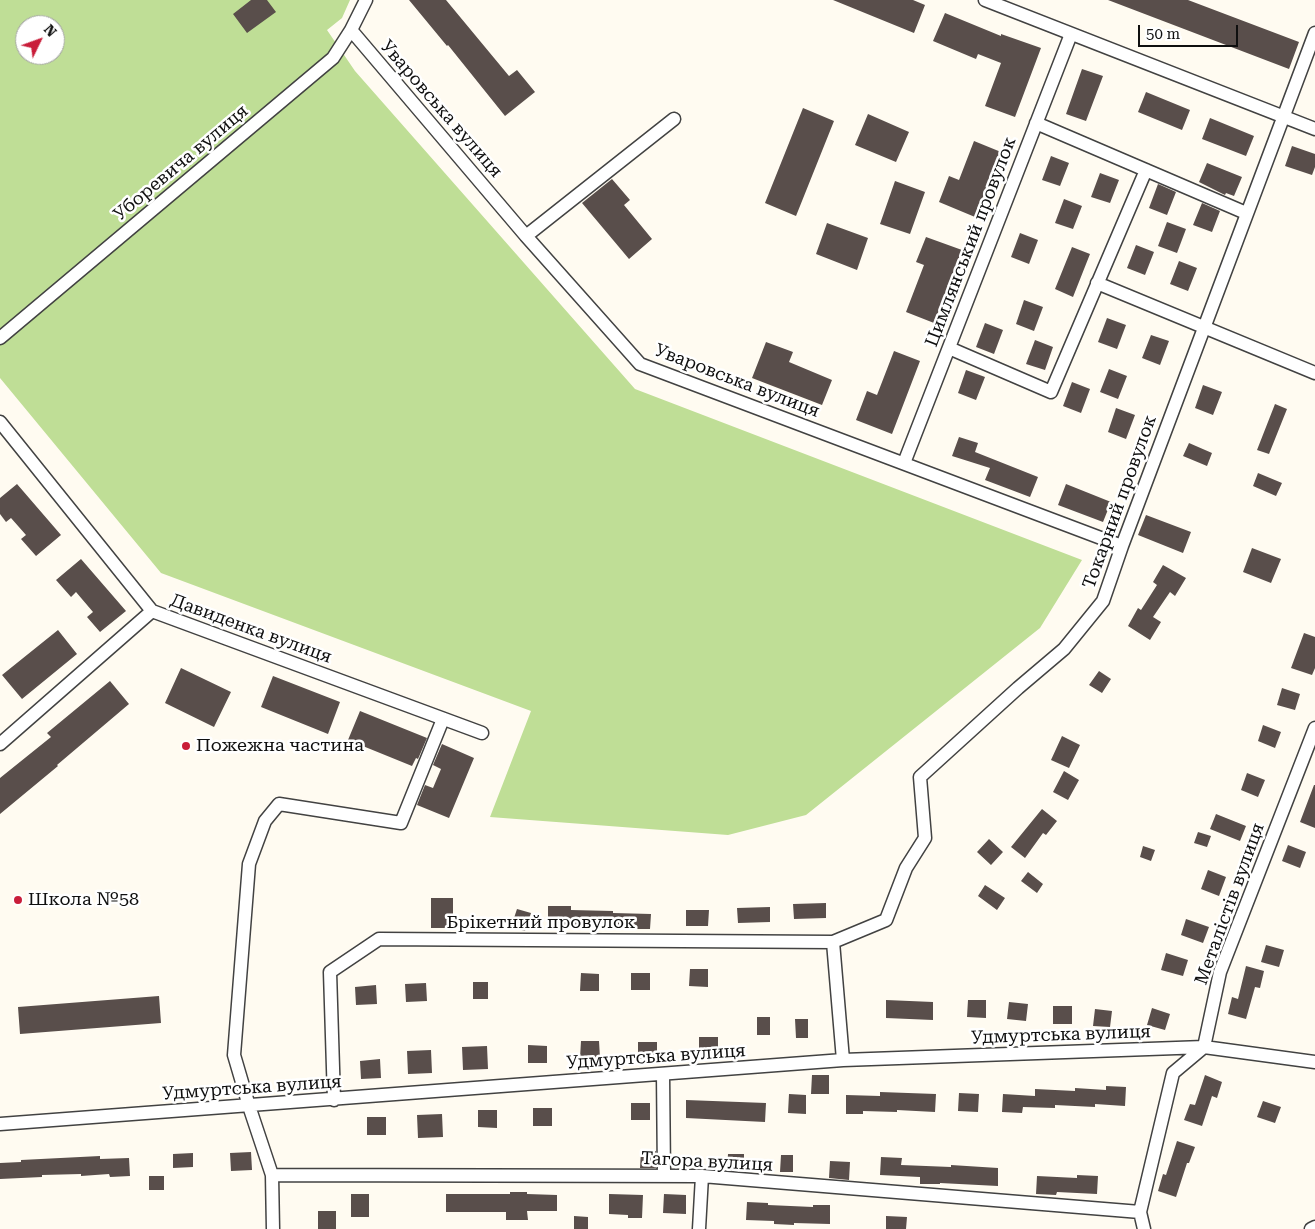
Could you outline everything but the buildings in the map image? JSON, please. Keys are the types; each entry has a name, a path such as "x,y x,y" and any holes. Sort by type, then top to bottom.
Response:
{"street":[{"name":"Уборевича вулиця","path":"0,338 333,58 351,30 366,0"},
{"path":"985,0 1315,129"},
{"name":"Уваровська вулиця","path":"351,30 526,236 640,364 1122,546"},
{"name":"Токарний провулок","path":"886,920 906,868 925,838 920,777 1064,649 1103,601 1282,116 1315,33"},
{"name":"Цимлянський провулок","path":"904,463 1071,34"},
{"path":"526,236 674,119"},
{"path":"1036,123 1246,213"},
{"path":"949,348 1051,392 1146,170"},
{"path":"1097,283 1315,373"},
{"name":"Давиденка вулиця","path":"0,422 152,611 482,733"},
{"path":"0,744 152,611"},
{"path":"273,1229 272,1175 248,1106 234,1055 249,864 265,822 279,804 401,823 443,719"},
{"name":"Металістів вулиця","path":"1204,1047 1220,972 1315,728"},
{"name":"Брiкетний провулок","path":"334,1100 330,972 379,939 833,942 886,920"},
{"path":"833,942 843,1060"},
{"path":"1144,1229 1140,1212 1173,1072 1204,1047"},
{"name":"Удмуртська вулиця","path":"0,1124 843,1060 1204,1047 1315,1062"},
{"path":"663,1074 664,1176"},
{"name":"Тагора вулиця","path":"272,1175 702,1176 1140,1212"},
{"path":"700,1229 702,1176"},
{"path":"1311,1229 1315,1227"}],"green space":[{"path":"0,0 350,0 342,18 327,30 355,71 635,389 1082,560 1040,628 806,815 728,835 490,817 531,711 161,573 0,378"}],"place":[{"name":"Пожежна частина","path":"186,746"},
{"name":"Школа №58","path":"18,900"}]}
